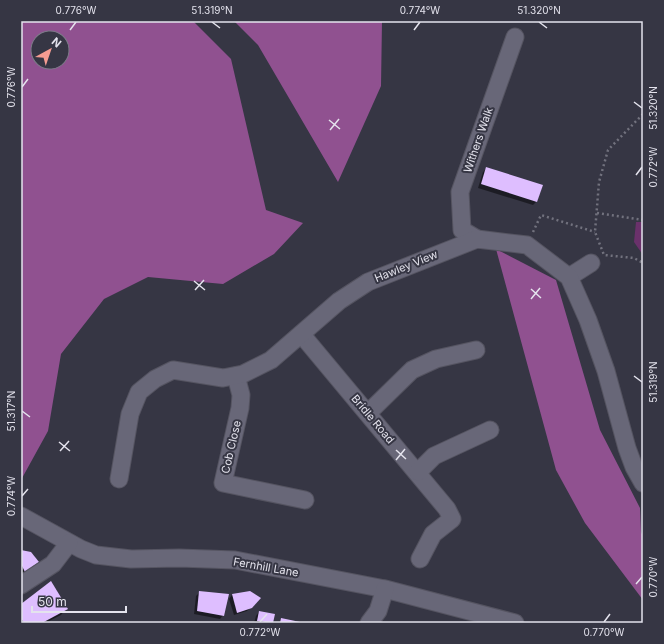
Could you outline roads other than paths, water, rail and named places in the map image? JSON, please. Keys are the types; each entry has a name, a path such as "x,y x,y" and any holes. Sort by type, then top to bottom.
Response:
{"street":[{"name":"Withers Walk","path":"477,238 462,230 460,192 515,37"},
{"name":"Hawley View","path":"119,479 130,414 139,392 155,379 173,370 223,378 243,374 271,360 340,301 368,282 477,238 527,245 569,277 588,320 606,371 627,448 634,467 643,483"},
{"path":"569,277 591,263"},
{"name":"Bridle Road","path":"302,335 418,472 447,509 452,519 433,534 420,560"},
{"path":"368,413 412,370 436,358 476,350"},
{"name":"Cob Close","path":"236,376 241,395 240,408 223,483 305,500"},
{"path":"418,472 434,456 490,430"},
{"name":"Fernhill Lane","path":"21,516 69,543 96,555 131,559 179,558 235,560 385,589 515,623"},
{"path":"21,585 53,564 69,543"},
{"path":"370,623 378,611 385,589"}]}
